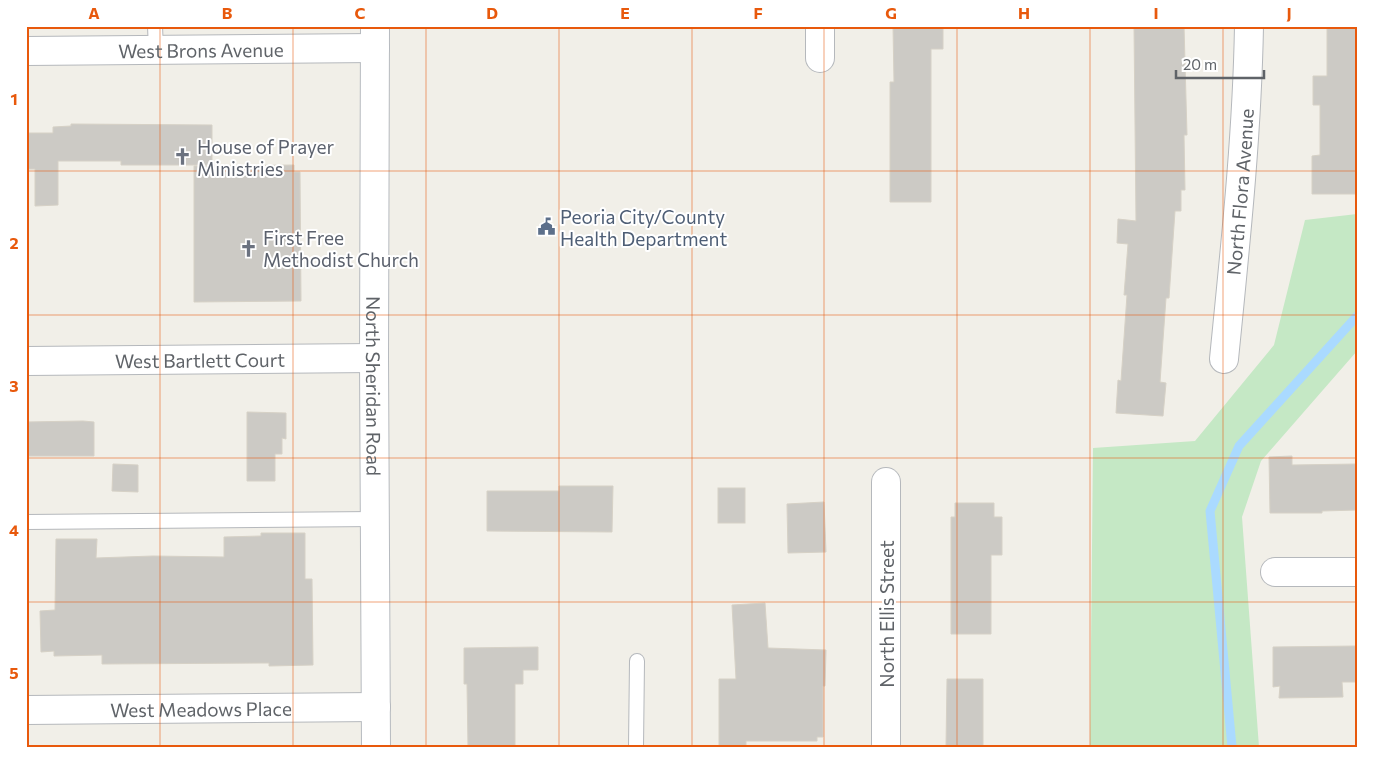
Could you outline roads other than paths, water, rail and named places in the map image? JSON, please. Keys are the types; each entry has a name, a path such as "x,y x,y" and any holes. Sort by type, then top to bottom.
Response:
{"street":[{"path":"820,26 820,58"},
{"name":"North Flora Avenue","path":"1224,359 1244,153 1249,26"},
{"name":"West Brons Avenue","path":"26,51 156,38 375,37"},
{"name":"North Sheridan Road","path":"375,37 376,747"},
{"name":"West Bartlett Court","path":"26,361 374,358"},
{"name":"North Ellis Street","path":"886,482 886,747"},
{"path":"1275,572 1357,572"},
{"name":"West Meadows Place","path":"26,710 376,707"}],"lane":[{"path":"26,522 375,519"},
{"path":"636,747 637,661"}],"waterway":[{"path":"1232,747 1210,511 1239,446 1357,316"}],"place":[{"name":"House of Prayer Ministries","path":"183,157"},
{"name":"Peoria City/County Health Department","path":"546,227"},
{"name":"First Free Methodist Church","path":"249,248"}]}
